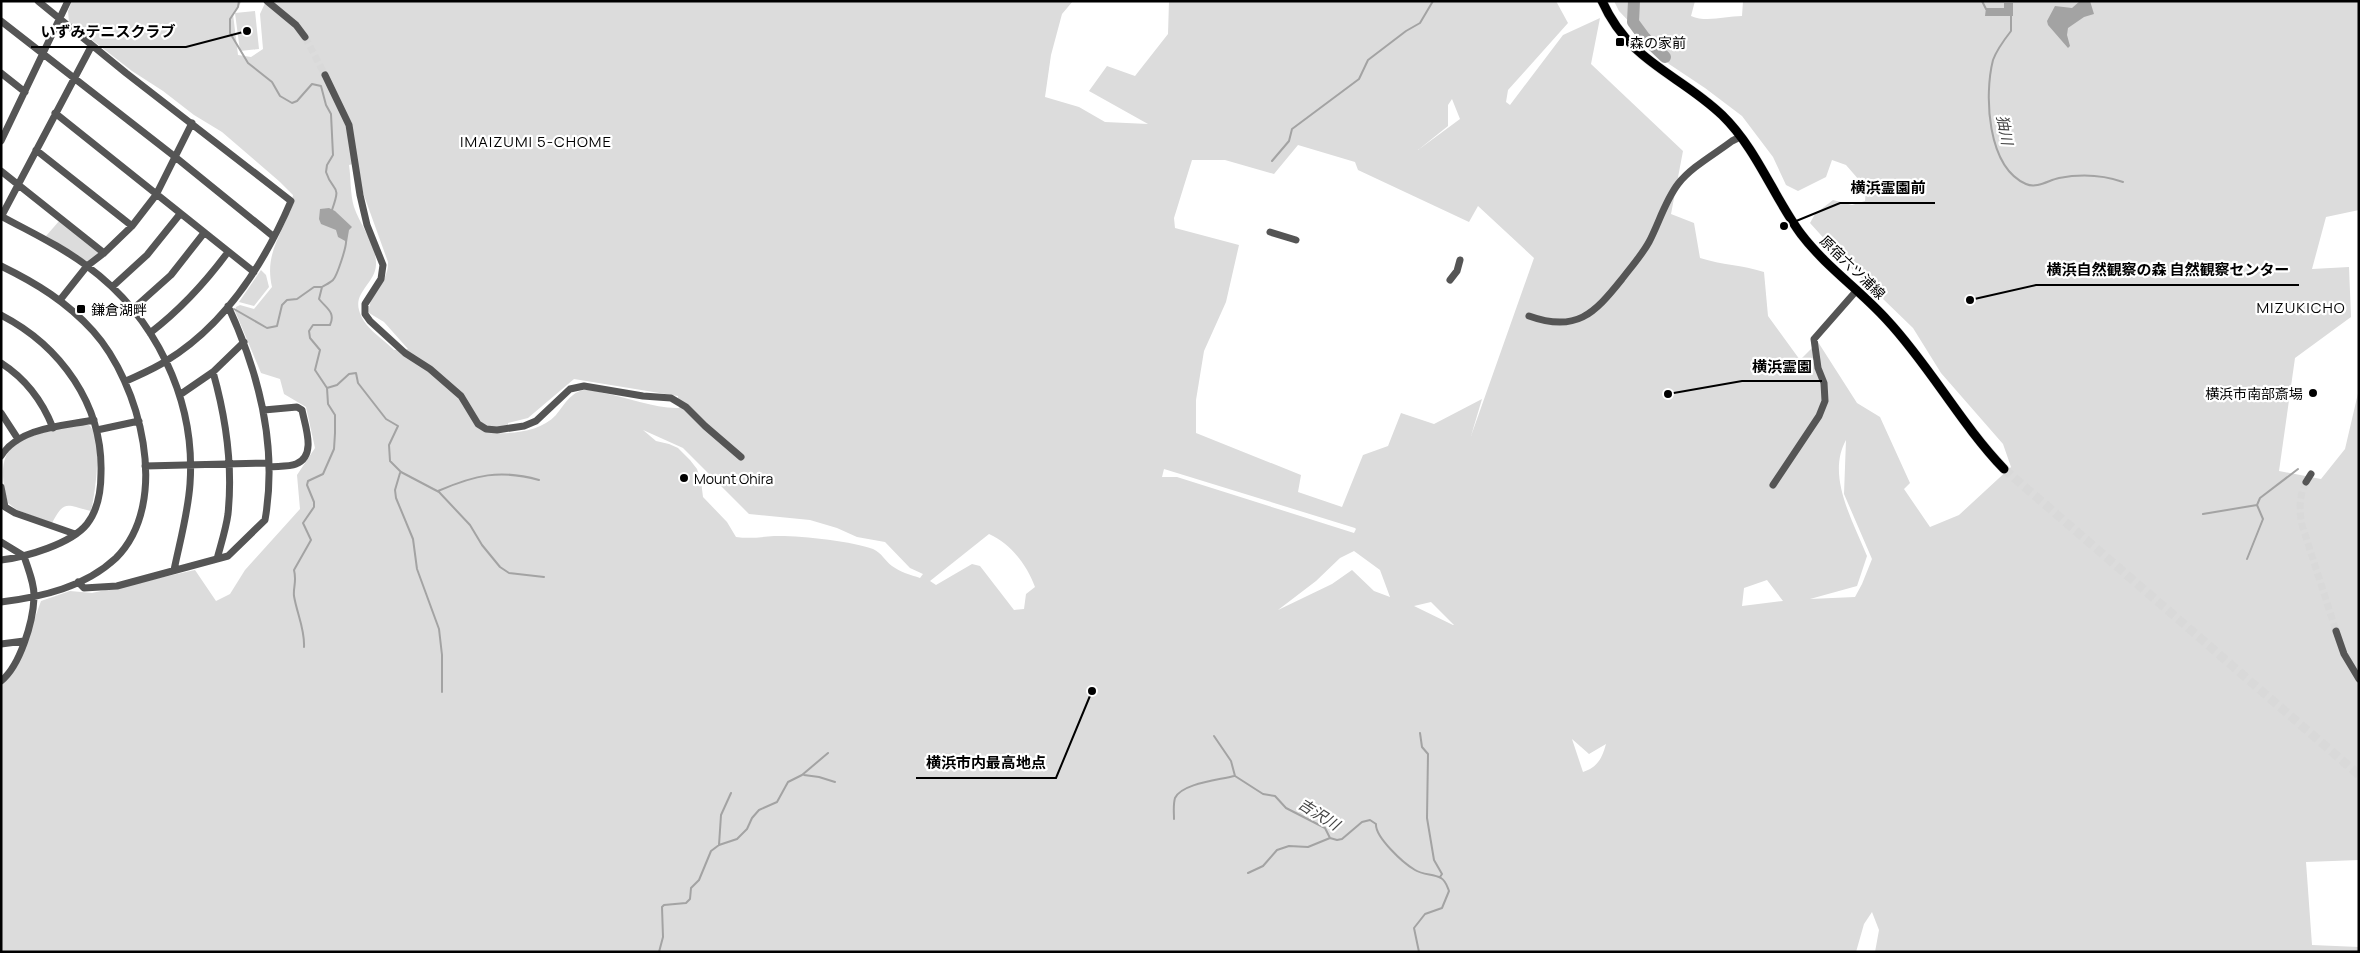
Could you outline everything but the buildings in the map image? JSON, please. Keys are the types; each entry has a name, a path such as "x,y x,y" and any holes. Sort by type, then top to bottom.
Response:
{"main road":[{"name":"原宿六ツ浦線","path":"1602,1 1619,29 1637,51 1722,115 1740,137 1766,175 1802,235 1824,261 1888,321 1969,429 2004,469"}],"street":[{"path":"38,1 291,201 274,237 254,272 228,306 193,341 167,361 126,382"},
{"path":"1,142 4,127 25,92 61,20 68,1"},
{"path":"267,1 296,25 305,37"},
{"path":"1,21 274,237"},
{"path":"92,45 1,217 46,240 87,266 112,287 133,309 167,361 181,394 190,465 186,515 174,570"},
{"path":"1,73 25,92"},
{"path":"325,75 349,125 360,195 367,225 383,264 381,280 365,304 365,314 370,321 405,352 430,369 461,396 478,424 486,429 497,430 524,426 536,421 570,389 584,386 643,396 672,398 686,407 741,457"},
{"path":"55,113 254,272"},
{"path":"60,300 87,266 104,253 132,226 156,195 192,123"},
{"path":"1529,316 1550,323 1566,323 1578,320 1595,310 1645,249 1677,184 1732,141 1740,137"},
{"path":"36,150 132,226"},
{"path":"1,171 104,253"},
{"path":"112,287 147,255 180,214"},
{"path":"1270,232 1296,240"},
{"path":"133,309 171,275 204,233"},
{"path":"150,334 185,304 204,284 228,252"},
{"path":"1450,280 1457,271 1460,260"},
{"path":"1,266 60,300 94,332 111,354 126,382 139,421 144,440 145,466 143,499 138,519 128,542 107,565 62,589 34,597 1,602"},
{"path":"1773,486 1819,416 1825,402 1824,383 1818,368 1814,339 1857,290"},
{"path":"78,582 84,588 99,589 228,556 265,520 268,499 268,465 264,410 244,342 228,306"},
{"path":"1,315 25,329 58,358 72,375 94,420 97,430 101,469 100,490 91,519 75,534 61,542 24,556 1,560"},
{"path":"181,394 213,372 244,342"},
{"path":"1,363 14,372 37,397 53,428"},
{"path":"213,372 223,413 230,464 228,515 217,559"},
{"path":"145,466 296,464 306,456 309,448 302,410 296,407 264,410"},
{"path":"1,413 18,439"},
{"path":"1,456 18,439 53,428 94,420"},
{"path":"97,430 139,421"},
{"path":"2306,482 2311,474"},
{"path":"1,487 5,507 15,513 75,534"},
{"path":"1,542 24,556 34,597 24,642 17,662 1,681"},
{"path":"2336,631 2344,654 2359,680"},
{"path":"1,644 24,642"}],"shaded area":[{"path":"72,1 242,1 233,14 238,55 251,57 263,49 260,14 266,1 1073,1 1062,14 1051,55 1045,97 1079,107 1105,122 1148,124 1089,91 1107,66 1135,76 1168,34 1169,1 1556,1 1568,23 1508,90 1506,102 1510,105 1563,35 1600,18 1591,64 1683,151 1671,214 1694,223 1700,258 1764,272 1768,316 1800,360 1818,342 1857,403 1880,417 1910,483 1904,489 1930,527 1959,515 2011,467 2003,444 1941,373 1913,328 1848,265 1810,223 1815,214 1833,200 1852,205 1865,201 1866,188 1846,165 1832,160 1826,177 1798,191 1786,185 1773,157 1742,116 1669,64 1619,11 1614,1 1695,1 1691,16 1710,19 1742,16 1743,1 2359,1 2359,210 2326,217 2312,269 2349,267 2351,317 2295,358 2279,471 2321,479 2345,449 2359,389 2359,860 2306,862 2312,945 2359,947 2359,952 1875,952 1879,930 1872,912 1864,924 1856,952 1,952 1,683 18,665 41,601 70,591 92,593 195,570 216,601 230,594 245,570 300,509 297,475 315,448 306,407 284,394 280,379 261,373 235,311 236,307 240,305 254,309 272,287 270,273 273,250 290,208 293,195 222,132 194,115 163,91 132,71 69,22 68,11","holes":["1452,99 1460,119 1418,150 1448,126 1448,105","1298,145 1355,162 1358,170 1469,222 1478,206 1534,258 1471,436 1482,399 1434,424 1401,413 1388,446 1363,455 1342,507 1298,492 1301,475 1196,433 1196,400 1204,351 1226,302 1239,245 1175,228 1174,218 1192,160 1225,160 1274,174","357,163 362,190 388,262 385,276 372,300 369,313 384,322 408,349 394,350 373,332 361,316 358,304 359,298 375,271 376,258 354,207 349,165","574,379 678,396 679,408 670,408 584,390 575,393 550,421 542,425 526,431 491,433 508,426 508,423 528,418","643,430 683,448 749,514 810,520 837,528 857,537 885,542 910,568 923,574 920,578 902,572 892,566 873,549 852,543 796,536 736,537 727,522 703,497 697,469 678,448 656,441","1846,440 1844,494 1872,559 1855,597 1810,599 1857,586 1867,556 1849,513 1840,483 1839,468","1164,469 1355,528 1354,533 1177,477 1162,477","989,534 1011,549 1032,579 1035,587 1026,594 1024,609 1014,610 980,566 972,564 936,585 930,581","1354,551 1380,570 1390,597 1374,591 1352,570 1332,584 1278,610 1316,581 1340,558","1767,580 1783,601 1742,606 1744,588","1431,602 1453,625 1414,606","1572,739 1589,754 1606,744 1601,758 1592,767 1583,772"]},
{"path":"2080,1 2090,1 2094,14 2084,17 2068,28 2067,35 2070,46 2068,48 2048,25 2047,21 2055,6 2072,8"},
{"path":"2004,3 2013,3 2013,16 1985,16 1986,8 2004,8"},
{"path":"255,11 259,49 240,51 235,13"},
{"path":"329,208 335,211 352,227 349,230 347,242 338,237 336,230 321,224 319,219 320,209"},
{"path":"60,220 100,253 88,262 46,236"},
{"path":"261,270 266,275 269,287 254,306 239,302"},
{"path":"88,424 93,431 97,452 96,479 91,511 71,506 63,507 52,523 17,510 8,503 4,486 3,467 6,456 12,448 20,442 42,433"}],"waterway":[{"path":"239,1 238,7 230,19 230,33 248,63 272,82 280,96 292,103 297,101 312,84 321,86 326,105 331,114 333,155 327,165 326,172 336,191 332,210"},
{"path":"1272,161 1289,141 1292,129 1359,79 1368,60 1406,31 1420,23 1433,1"},
{"path":"1634,1 1633,22 1644,37 1665,57"},
{"name":"㹨川","path":"1982,1 1986,9"},
{"name":"㹨川","path":"2011,14 2011,31 1993,60 1989,92 1991,129 2003,162 2013,175 2030,185 2039,185 2059,178 2075,176 2108,178 2123,182"},
{"path":"304,647 302,628 294,596 294,570 311,540 303,523 314,507 314,502 307,485 308,481 323,474 334,449 335,433 335,415 328,404 327,388 315,370 320,350 310,338 309,331 313,325 330,325 332,321 331,313 319,299 322,287 333,280 337,273 346,240"},
{"path":"234,309 267,328 277,326 282,305 287,300 297,299 314,287 322,287"},
{"path":"327,388 337,385 349,374 356,373 358,383 386,419 398,426 389,445 390,461 401,472 439,492 470,525 482,545 500,567 509,573 544,577"},
{"path":"2203,514 2257,505 2260,498 2298,469"},
{"path":"400,473 395,490 396,498 413,539 417,569 439,629 442,655 442,692"},
{"path":"438,491 464,481 488,475 512,475 539,480"},
{"path":"2247,559 2263,519 2257,505"},
{"path":"1420,733 1422,747 1428,754 1427,818 1434,860 1442,874 1440,877"},
{"name":"吉沢川","path":"1214,736 1231,761 1235,776 1263,794 1275,796 1286,808 1325,828 1330,838 1342,839 1362,822 1370,820 1376,824 1380,836 1385,842 1410,867 1418,872 1441,878 1444,881 1449,891 1442,908 1425,914 1414,928 1419,952"},
{"path":"659,952 663,937 662,907 664,905 686,903 690,899 691,888 699,880 711,851 719,845 737,839 747,829 752,818 759,810 777,802 788,782 802,775 828,753"},
{"path":"804,775 835,782"},
{"path":"1174,819 1174,801 1179,793 1202,783 1234,776"},
{"path":"719,845 721,815 731,793"},
{"path":"1248,873 1263,866 1277,850 1289,846 1308,847 1330,838"}],"tunnel":[{"path":"305,37 325,75"},
{"path":"2004,469 2359,775"},
{"path":"2306,482 2300,503 2302,525 2336,631"}],"place":[{"name":"いずみテニスクラブ","path":"247,31"},
{"name":"森の家前","path":"1620,42"},
{"name":"横浜霊園前","path":"1784,226"},
{"name":"横浜自然観察の森 自然観察センター","path":"1970,300"},
{"name":"鎌倉湖畔","path":"81,309"},
{"name":"横浜市南部斎場","path":"2313,393"},
{"name":"横浜霊園","path":"1668,394"},
{"name":"Mount Ohira","path":"684,478"},
{"name":"横浜市内最高地点","path":"1092,691"}],"district":[{"name":"IMAIZUMI 5-CHOME","path":"536,141"},
{"name":"MIZUKICHO","path":"2301,307"}]}
